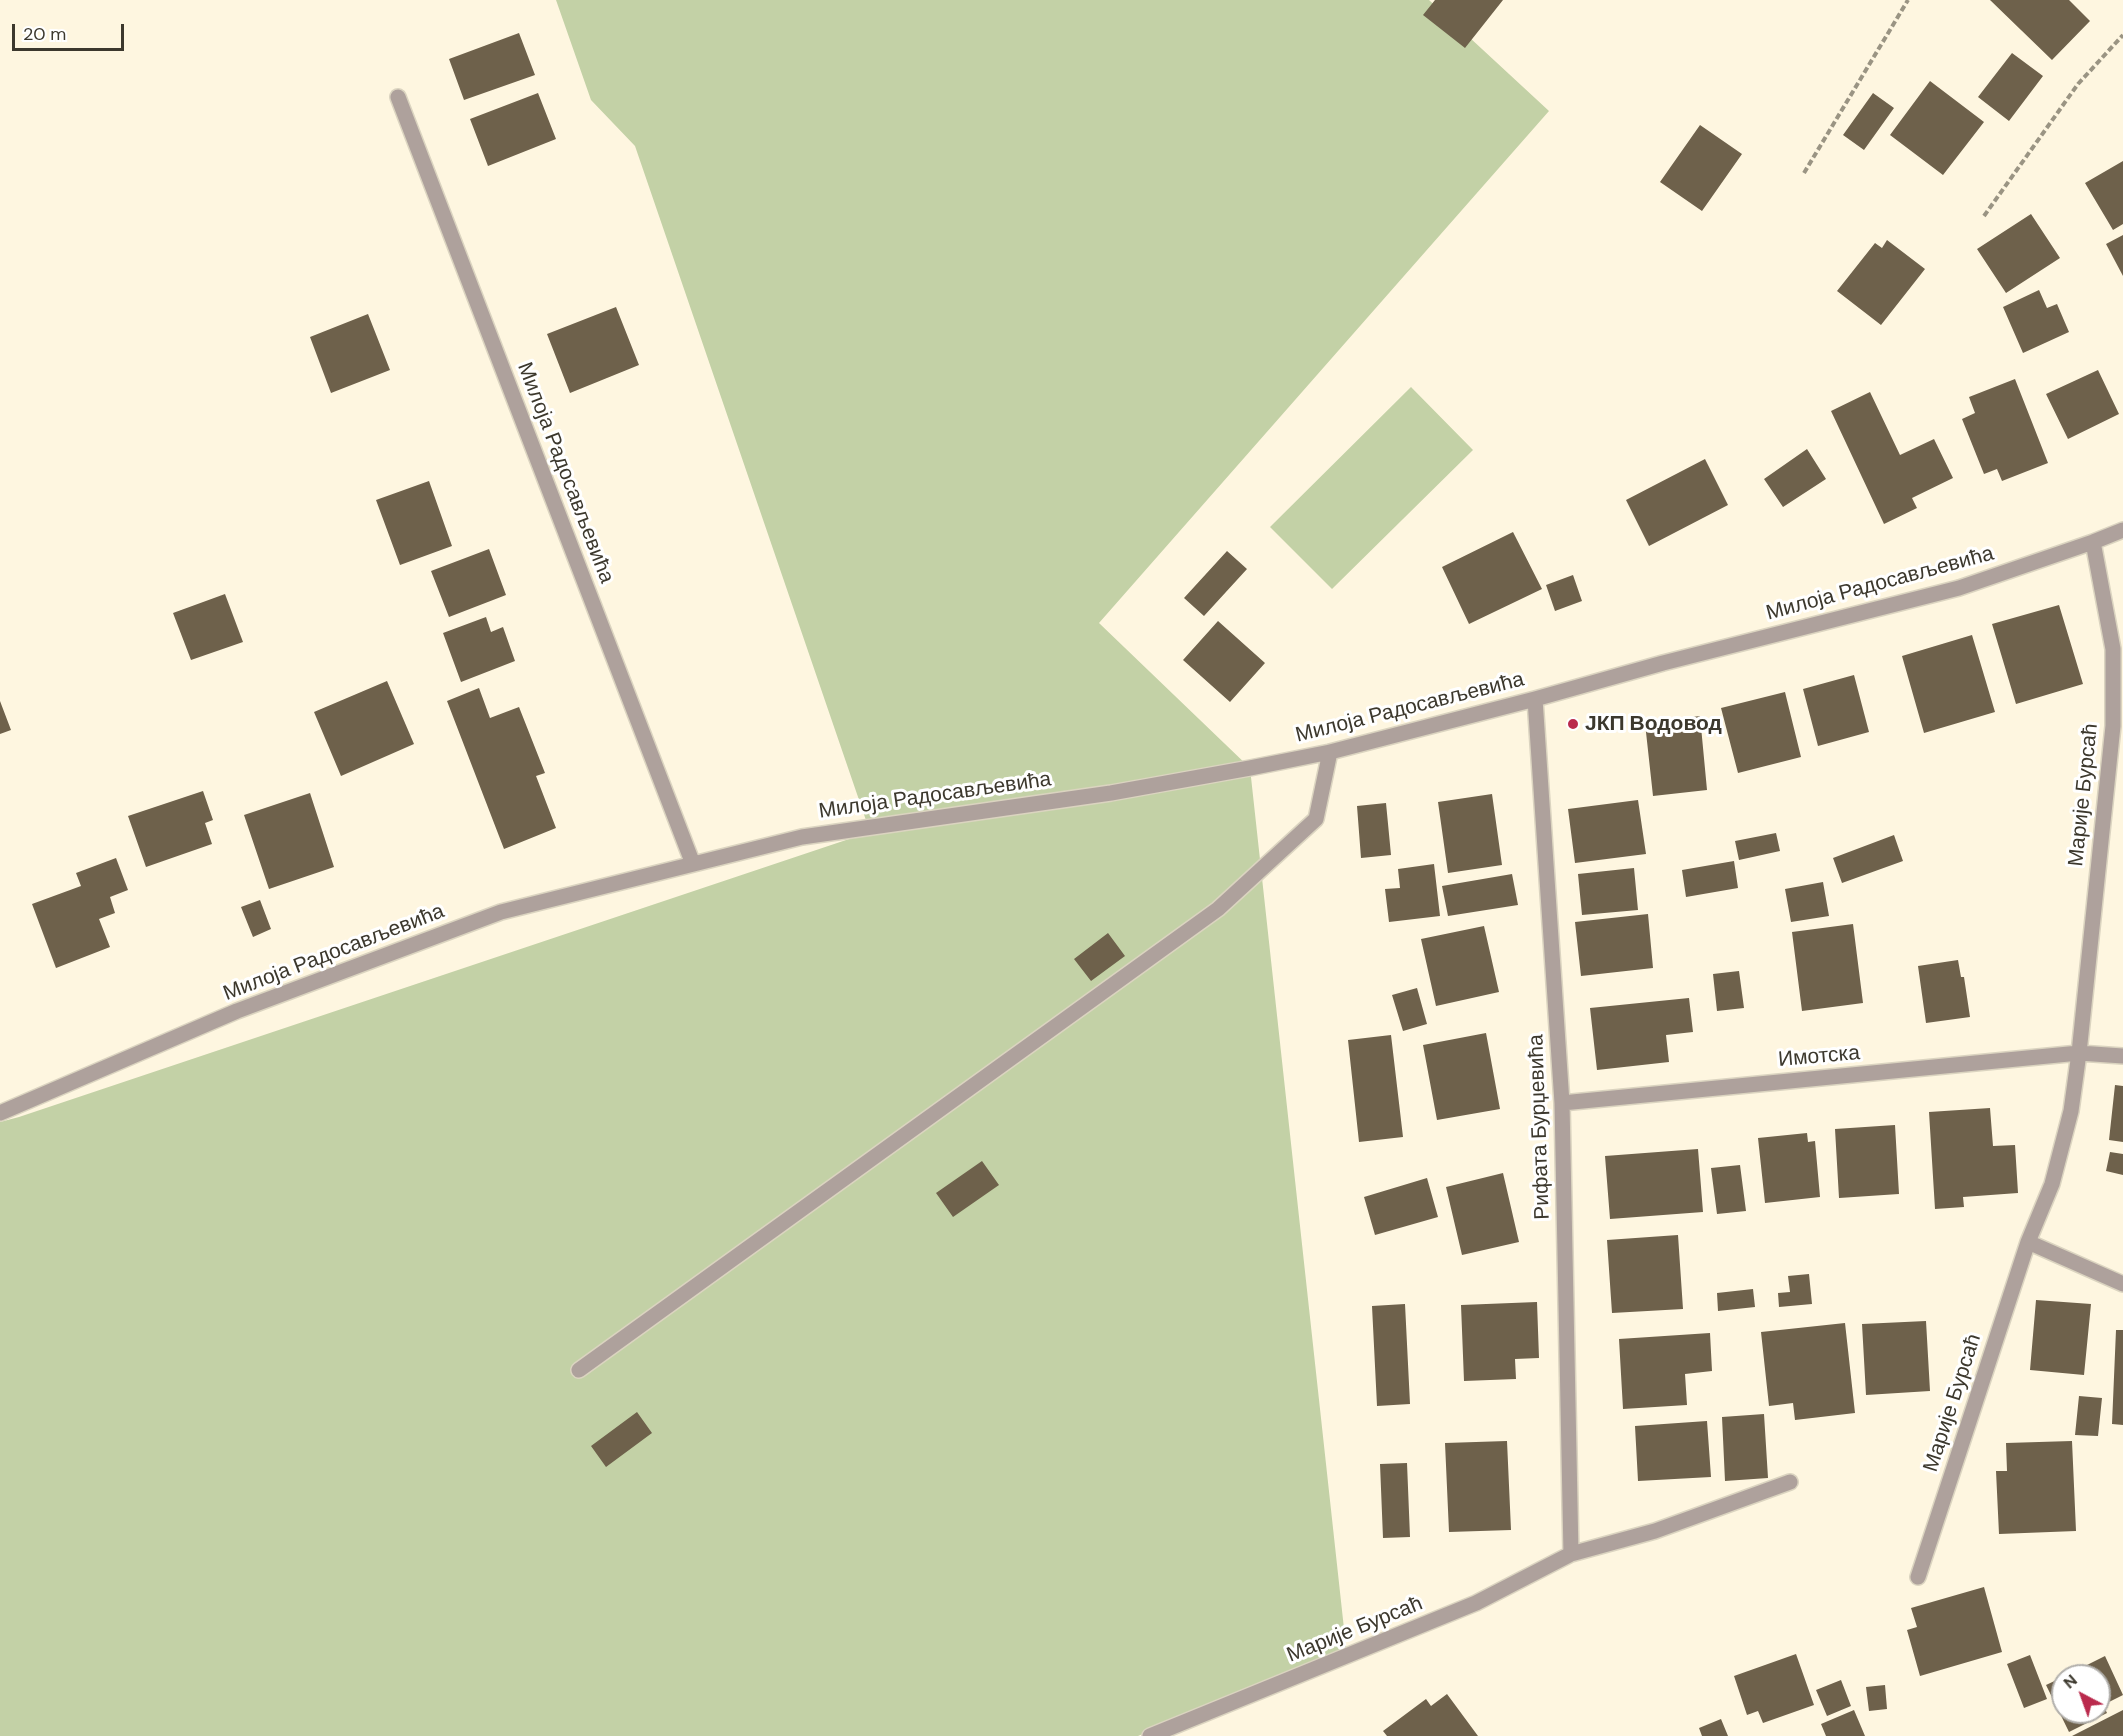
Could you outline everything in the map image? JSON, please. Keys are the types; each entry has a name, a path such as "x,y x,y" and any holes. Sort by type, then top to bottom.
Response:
{"street":[{"name":"Милоја Радосављевића","path":"398,97 693,864"},
{"name":"Милоја Радосављевића","path":"0,1113 237,1011 501,912 802,837 1111,793 1330,752 1663,663 1959,588 2123,530"},
{"name":"Марије Бурсаћ","path":"1918,1577 2028,1242 2052,1184 2071,1111 2113,726 2113,649 2093,542"},
{"name":"Рифата Бурџевића","path":"1535,699 1562,1103 1571,1554"},
{"path":"579,1370 1218,909 1316,819 1330,752"},
{"path":"2079,1053 2123,1056"},
{"name":"Имотска","path":"1562,1103 2079,1053"},
{"path":"2028,1242 2123,1284"},
{"name":"Марије Бурсаћ","path":"1150,1736 1476,1603 1571,1554 1655,1531 1790,1482"}],"path":[{"path":"1804,173 1908,0"},
{"path":"1984,216 2078,84 2123,35"}],"green space":[{"path":"556,0 1429,0 1549,111 1099,623 1250,768 1346,1647 1138,1736 0,1736 0,1122 870,832 635,146 591,100"},
{"path":"1411,387 1473,450 1332,589 1270,527"}],"building":[{"path":"1435,0 1503,0 1465,48 1423,15"},
{"path":"1990,0 2069,0 2090,21 2052,60"},
{"path":"519,33 535,75 464,100 449,59"},
{"path":"2012,53 2043,76 2009,121 1978,97"},
{"path":"1930,81 1984,122 1943,175 1890,135"},
{"path":"538,93 556,139 488,166 470,119"},
{"path":"1873,93 1894,108 1864,150 1843,135"},
{"path":"1700,125 1742,154 1702,211 1660,182"},
{"path":"2123,161 2123,224 2113,230 2085,183"},
{"path":"2031,214 2060,258 2006,293 1977,249"},
{"path":"2123,235 2123,276 2106,244"},
{"path":"1887,240 1925,269 1881,325 1837,291 1875,243 1882,248"},
{"path":"2039,290 2047,308 2057,304 2069,332 2023,353 2003,307"},
{"path":"616,307 639,365 570,393 547,334"},
{"path":"368,314 390,370 331,393 310,337"},
{"path":"2098,370 2119,414 2068,439 2046,394"},
{"path":"2015,379 2048,463 2002,481 1997,469 1984,474 1962,419 1975,413 1969,397"},
{"path":"1870,392 1900,455 1934,439 1953,478 1912,498 1917,508 1884,524 1831,411"},
{"path":"1807,449 1826,479 1783,507 1764,479"},
{"path":"1705,459 1728,505 1649,546 1626,500"},
{"path":"429,481 452,546 400,565 376,500"},
{"path":"1513,532 1542,589 1469,624 1442,567"},
{"path":"489,549 506,595 449,617 431,571"},
{"path":"1227,551 1247,569 1204,616 1184,598"},
{"path":"1573,575 1582,601 1555,611 1546,585"},
{"path":"225,594 243,642 191,660 173,613"},
{"path":"2059,605 2083,684 2016,704 1992,624"},
{"path":"486,617 491,632 503,627 515,661 461,682 443,633"},
{"path":"1218,621 1265,663 1230,702 1183,660"},
{"path":"1972,635 1995,712 1924,733 1902,656"},
{"path":"1854,675 1869,732 1818,746 1803,689"},
{"path":"387,681 414,744 341,776 314,712"},
{"path":"479,688 490,718 519,707 545,773 536,776 556,828 504,849 447,701"},
{"path":"1785,692 1801,757 1738,773 1721,708"},
{"path":"0,701 11,730 0,734"},
{"path":"1700,716 1707,790 1653,796 1645,723"},
{"path":"203,791 213,820 205,823 212,844 146,867 128,816"},
{"path":"310,793 334,867 269,889 244,815"},
{"path":"1492,794 1502,865 1448,873 1438,802"},
{"path":"1638,800 1646,854 1575,863 1568,809"},
{"path":"1386,803 1391,855 1361,858 1357,806"},
{"path":"1776,833 1780,851 1739,860 1735,841"},
{"path":"1894,835 1903,861 1842,883 1833,858"},
{"path":"116,858 128,890 110,897 115,913 99,919 110,947 56,968 32,904 81,886 76,873"},
{"path":"1734,861 1738,888 1686,897 1682,870"},
{"path":"1434,864 1440,916 1389,922 1385,889 1400,888 1398,869"},
{"path":"1634,868 1638,910 1582,915 1578,874"},
{"path":"1512,874 1518,905 1448,916 1442,886"},
{"path":"1823,882 1829,916 1791,922 1785,889"},
{"path":"260,900 271,929 253,937 241,907"},
{"path":"1648,914 1653,968 1581,976 1575,922"},
{"path":"1853,924 1863,1003 1802,1011 1792,932"},
{"path":"1484,926 1499,992 1436,1006 1421,939"},
{"path":"1108,933 1125,956 1091,981 1074,959"},
{"path":"1958,960 1961,977 1964,977 1970,1017 1926,1023 1918,966"},
{"path":"1739,971 1744,1008 1717,1011 1713,974"},
{"path":"1417,988 1427,1024 1403,1031 1392,995"},
{"path":"1689,998 1693,1032 1666,1035 1669,1062 1597,1070 1590,1008"},
{"path":"1486,1033 1500,1109 1437,1120 1423,1045"},
{"path":"1391,1035 1403,1137 1359,1142 1348,1040"},
{"path":"2115,1085 2123,1086 2123,1142 2109,1140"},
{"path":"1990,1108 1993,1146 2015,1145 2018,1193 1963,1197 1964,1207 1935,1209 1929,1112"},
{"path":"1895,1125 1899,1194 1839,1198 1835,1129"},
{"path":"1807,1133 1808,1142 1815,1141 1820,1197 1765,1203 1758,1138"},
{"path":"1698,1149 1703,1212 1610,1219 1605,1156"},
{"path":"2110,1152 2123,1154 2123,1175 2106,1171"},
{"path":"982,1161 999,1185 953,1217 936,1193"},
{"path":"1740,1165 1746,1211 1717,1214 1711,1168"},
{"path":"1503,1173 1519,1242 1462,1255 1446,1187"},
{"path":"1427,1178 1438,1217 1375,1235 1364,1197"},
{"path":"1678,1235 1683,1309 1612,1313 1607,1240"},
{"path":"1809,1274 1812,1304 1779,1307 1778,1293 1790,1292 1788,1276"},
{"path":"1753,1289 1755,1307 1718,1311 1717,1293"},
{"path":"2036,1300 2091,1304 2084,1375 2030,1370"},
{"path":"1537,1302 1539,1358 1515,1359 1516,1379 1464,1381 1461,1305"},
{"path":"1405,1304 1410,1404 1377,1406 1372,1306"},
{"path":"1926,1321 1930,1391 1866,1395 1862,1324"},
{"path":"1845,1323 1855,1413 1795,1420 1793,1403 1769,1406 1761,1332"},
{"path":"2116,1330 2123,1330 2123,1425 2112,1424"},
{"path":"1710,1333 1712,1371 1685,1374 1687,1405 1623,1409 1619,1339"},
{"path":"2079,1396 2102,1398 2098,1436 2075,1435"},
{"path":"637,1412 652,1433 606,1467 591,1446"},
{"path":"1764,1414 1768,1478 1725,1481 1722,1417"},
{"path":"1707,1421 1711,1477 1638,1481 1635,1426"},
{"path":"1507,1441 1511,1530 1449,1532 1445,1443"},
{"path":"2072,1441 2076,1531 1999,1534 1996,1471 2007,1471 2006,1443"},
{"path":"1407,1463 1410,1537 1383,1538 1380,1464"},
{"path":"1984,1587 2002,1652 1920,1676 1907,1630 1917,1627 1911,1608"},
{"path":"1796,1654 1814,1705 1763,1723 1758,1711 1747,1715 1734,1676"},
{"path":"2030,1655 2047,1699 2024,1708 2007,1664"},
{"path":"2105,1656 2109,1664 2089,1664"},
{"path":"2111,1669 2123,1695 2111,1701"},
{"path":"1841,1680 1851,1706 1827,1716 1816,1690"},
{"path":"2051,1683 2051,1695 2046,1685"},
{"path":"1885,1685 1887,1709 1869,1711 1866,1687"},
{"path":"1447,1694 1478,1736 1387,1736 1383,1731 1426,1699 1431,1706"},
{"path":"1854,1710 1865,1736 1826,1736 1821,1724"},
{"path":"2123,1710 2123,1736 2072,1736 2096,1724 2111,1724 2111,1716"},
{"path":"1721,1719 1728,1736 1702,1736 1699,1728"},
{"path":"2065,1724 2085,1724 2069,1732"}],"place":[{"name":"ЈКП Водовод","path":"1573,724"}]}
